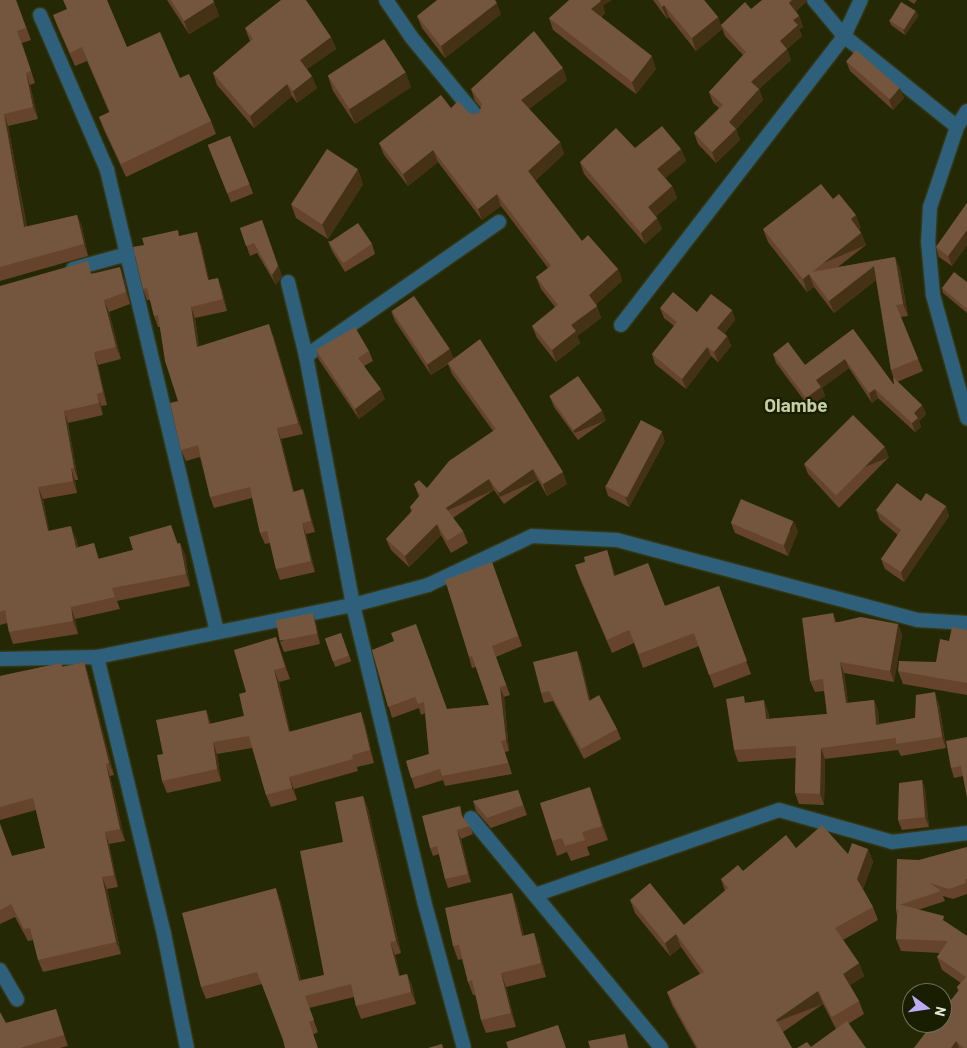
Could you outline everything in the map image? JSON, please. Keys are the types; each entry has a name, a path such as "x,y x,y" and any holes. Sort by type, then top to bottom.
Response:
{"street":[{"path":"386,0 412,38 478,118"},
{"path":"814,0 844,36 957,127"},
{"path":"621,325 844,36 861,0"},
{"path":"40,15 107,170 217,630"},
{"path":"967,111 957,127 930,207 928,241 933,295 967,418"},
{"path":"306,356 500,222"},
{"path":"61,273 128,254"},
{"path":"288,282 306,356 353,605 424,901 464,1048"},
{"path":"0,658 97,657 217,630 353,605 428,585 532,536 570,535 617,540 918,620 967,623"},
{"path":"97,657 164,934 187,1048"},
{"path":"535,895 779,810 892,842 967,833"},
{"path":"471,818 661,1048"},
{"path":"0,970 17,999"}],"building":[{"path":"0,0 16,0 26,28 17,31 31,71 26,73 33,107 4,114 24,227 77,215 84,244 0,267"},
{"path":"63,0 107,0 127,47 160,32 180,78 189,74 211,121 121,164 99,117 110,112 82,47 70,53 53,15 67,9"},
{"path":"171,0 213,0 214,2 184,21"},
{"path":"281,0 306,0 331,37 300,60 312,76 293,91 287,84 250,116 213,73 253,39 245,28"},
{"path":"437,0 495,0 497,3 441,46 417,16"},
{"path":"569,0 600,0 591,9 652,56 632,82 549,18"},
{"path":"658,0 704,0 718,17 692,38 664,5 662,7"},
{"path":"762,0 792,0 789,3 799,16 793,20 798,25 780,41 787,49 751,82 759,89 729,122 736,129 712,152 694,133 723,105 709,92 746,52 721,25 745,2 751,9"},
{"path":"901,2 916,11 904,30 890,21"},
{"path":"534,31 563,68 521,100 560,142 528,171 582,241 588,235 618,269 589,295 597,306 571,325 576,331 552,350 532,326 558,305 536,277 551,266 497,194 478,209 433,150 403,174 379,143 441,95 451,108 458,101 470,114 479,113 482,104 471,89"},
{"path":"384,39 406,73 350,109 328,75"},
{"path":"856,50 900,88 890,99 846,61"},
{"path":"662,126 681,149 657,169 672,186 648,207 657,218 641,233 580,162 616,128 635,148"},
{"path":"230,136 249,184 227,193 208,145"},
{"path":"327,149 358,169 322,225 291,204"},
{"path":"821,184 833,199 839,194 856,215 851,219 861,233 812,272 895,257 903,304 896,305 918,359 891,370 874,266 829,301 809,274 803,279 763,229"},
{"path":"967,203 967,230 948,256 936,247"},
{"path":"262,220 278,266 272,275 254,243 246,246 240,228"},
{"path":"358,223 372,244 343,263 329,243"},
{"path":"178,230 179,236 197,232 208,280 218,278 223,299 191,307 197,347 269,324 298,423 277,428 293,492 303,489 311,521 302,523 311,561 276,569 267,531 260,533 250,487 210,497 198,445 181,450 170,403 178,401 165,361 158,315 154,316 147,288 143,289 133,247 144,245 142,238"},
{"path":"88,261 91,274 120,267 126,292 104,300 116,347 94,352 103,392 97,394 99,403 64,411 74,468 71,468 73,481 38,487 48,531 71,526 76,548 94,543 98,559 133,550 129,537 171,525 177,544 180,543 186,574 112,588 115,597 71,607 73,621 9,632 5,610 0,612 0,286"},
{"path":"954,272 967,282 967,309 942,288"},
{"path":"673,292 697,312 711,294 732,310 717,328 727,336 714,352 707,347 682,379 652,354 677,322 660,308"},
{"path":"414,296 450,349 427,364 392,311"},
{"path":"355,327 369,351 358,358 381,389 355,409 316,350"},
{"path":"853,329 894,385 893,377 922,405 914,413 918,418 912,423 875,389 869,393 845,359 816,380 821,387 806,398 773,354 788,342 805,365"},
{"path":"480,339 563,472 543,484 533,469 499,493 489,479 446,508 463,531 447,541 437,524 405,556 386,539 413,510 410,507 420,495 414,484 419,480 427,488 449,461 496,429 448,363"},
{"path":"578,376 602,410 573,430 549,396"},
{"path":"853,415 885,447 836,496 804,464"},
{"path":"641,420 662,431 627,497 606,486"},
{"path":"897,483 921,501 926,493 946,506 901,572 881,559 901,530 876,510"},
{"path":"741,499 793,521 783,545 731,523"},
{"path":"607,550 614,576 648,563 665,606 719,586 747,661 709,675 694,633 639,654 629,630 607,640 575,565 585,562 584,557"},
{"path":"492,562 518,636 492,646 506,685 500,687 506,740 501,741 508,763 442,776 440,769 411,778 406,761 429,754 424,702 418,704 415,697 388,707 372,650 394,641 391,633 416,624 447,709 489,705 472,656 469,657 445,580"},
{"path":"313,613 317,634 280,641 276,620"},
{"path":"833,613 834,623 861,617 898,624 890,671 840,662 846,703 874,700 876,725 915,718 916,695 935,692 942,737 896,744 896,738 821,748 820,794 795,793 796,746 734,750 726,699 744,696 745,703 764,700 766,719 827,714 823,679 810,681 802,618"},
{"path":"952,627 967,630 967,683 898,671 899,661 936,662 940,639 949,641"},
{"path":"341,633 349,656 333,661 325,639"},
{"path":"276,637 285,667 274,670 289,732 361,712 370,750 352,755 353,759 289,777 292,788 266,795 249,736 213,742 217,769 162,781 157,755 163,754 156,720 206,710 209,724 244,716 239,694 246,692 234,650"},
{"path":"577,651 589,701 599,695 617,729 581,749 549,691 541,693 533,662"},
{"path":"84,662 109,763 106,764 120,829 105,832 114,875 102,877 116,942 38,960 30,928 24,929 11,904 0,910 0,824 12,856 45,848 33,798 0,807 0,676 61,663 62,667"},
{"path":"967,737 967,798 961,766 951,768 946,741"},
{"path":"922,780 925,817 898,820 899,783"},
{"path":"590,787 602,826 582,832 585,840 565,846 562,838 552,841 540,803"},
{"path":"518,790 523,805 487,818 473,801"},
{"path":"363,796 396,941 390,942 399,976 407,974 411,992 356,1006 351,984 305,996 314,1020 309,1022 318,1048 285,1048 257,972 201,987 182,913 276,888 299,981 324,975 300,851 343,842 335,802"},
{"path":"460,806 461,815 470,826 457,830 468,874 445,879 437,846 430,848 422,816"},
{"path":"822,825 848,854 852,843 868,849 857,879 873,907 835,928 859,963 843,974 859,1001 832,1017 818,991 776,1020 792,1048 698,1048 667,992 704,972 676,934 665,943 630,900 650,883 684,925 728,888 721,879 738,865 743,871 786,835 796,848"},
{"path":"967,847 966,883 949,889 930,883 941,891 898,904 896,911 897,859 919,860"},
{"path":"512,893 522,936 534,933 541,963 501,973 511,1013 481,1020 472,980 468,982 459,945 453,946 445,908"},
{"path":"898,904 944,916 943,920 967,936 967,1048 964,1048 956,1041 951,1048 914,1048 925,1033 952,1033 952,999 959,990 957,987 966,977 937,957 948,941 896,939"},
{"path":"56,1009 64,1035 20,1048 0,1048 0,1012 6,1023"},
{"path":"847,1021 866,1048 797,1048 807,1042 811,1047"},
{"path":"558,1025 566,1048 508,1048 506,1042"},
{"path":"625,1034 628,1048 590,1048 588,1041"},
{"path":"442,1044 443,1048 428,1048"}],"district":[{"name":"Olambe","path":"796,405"}]}
